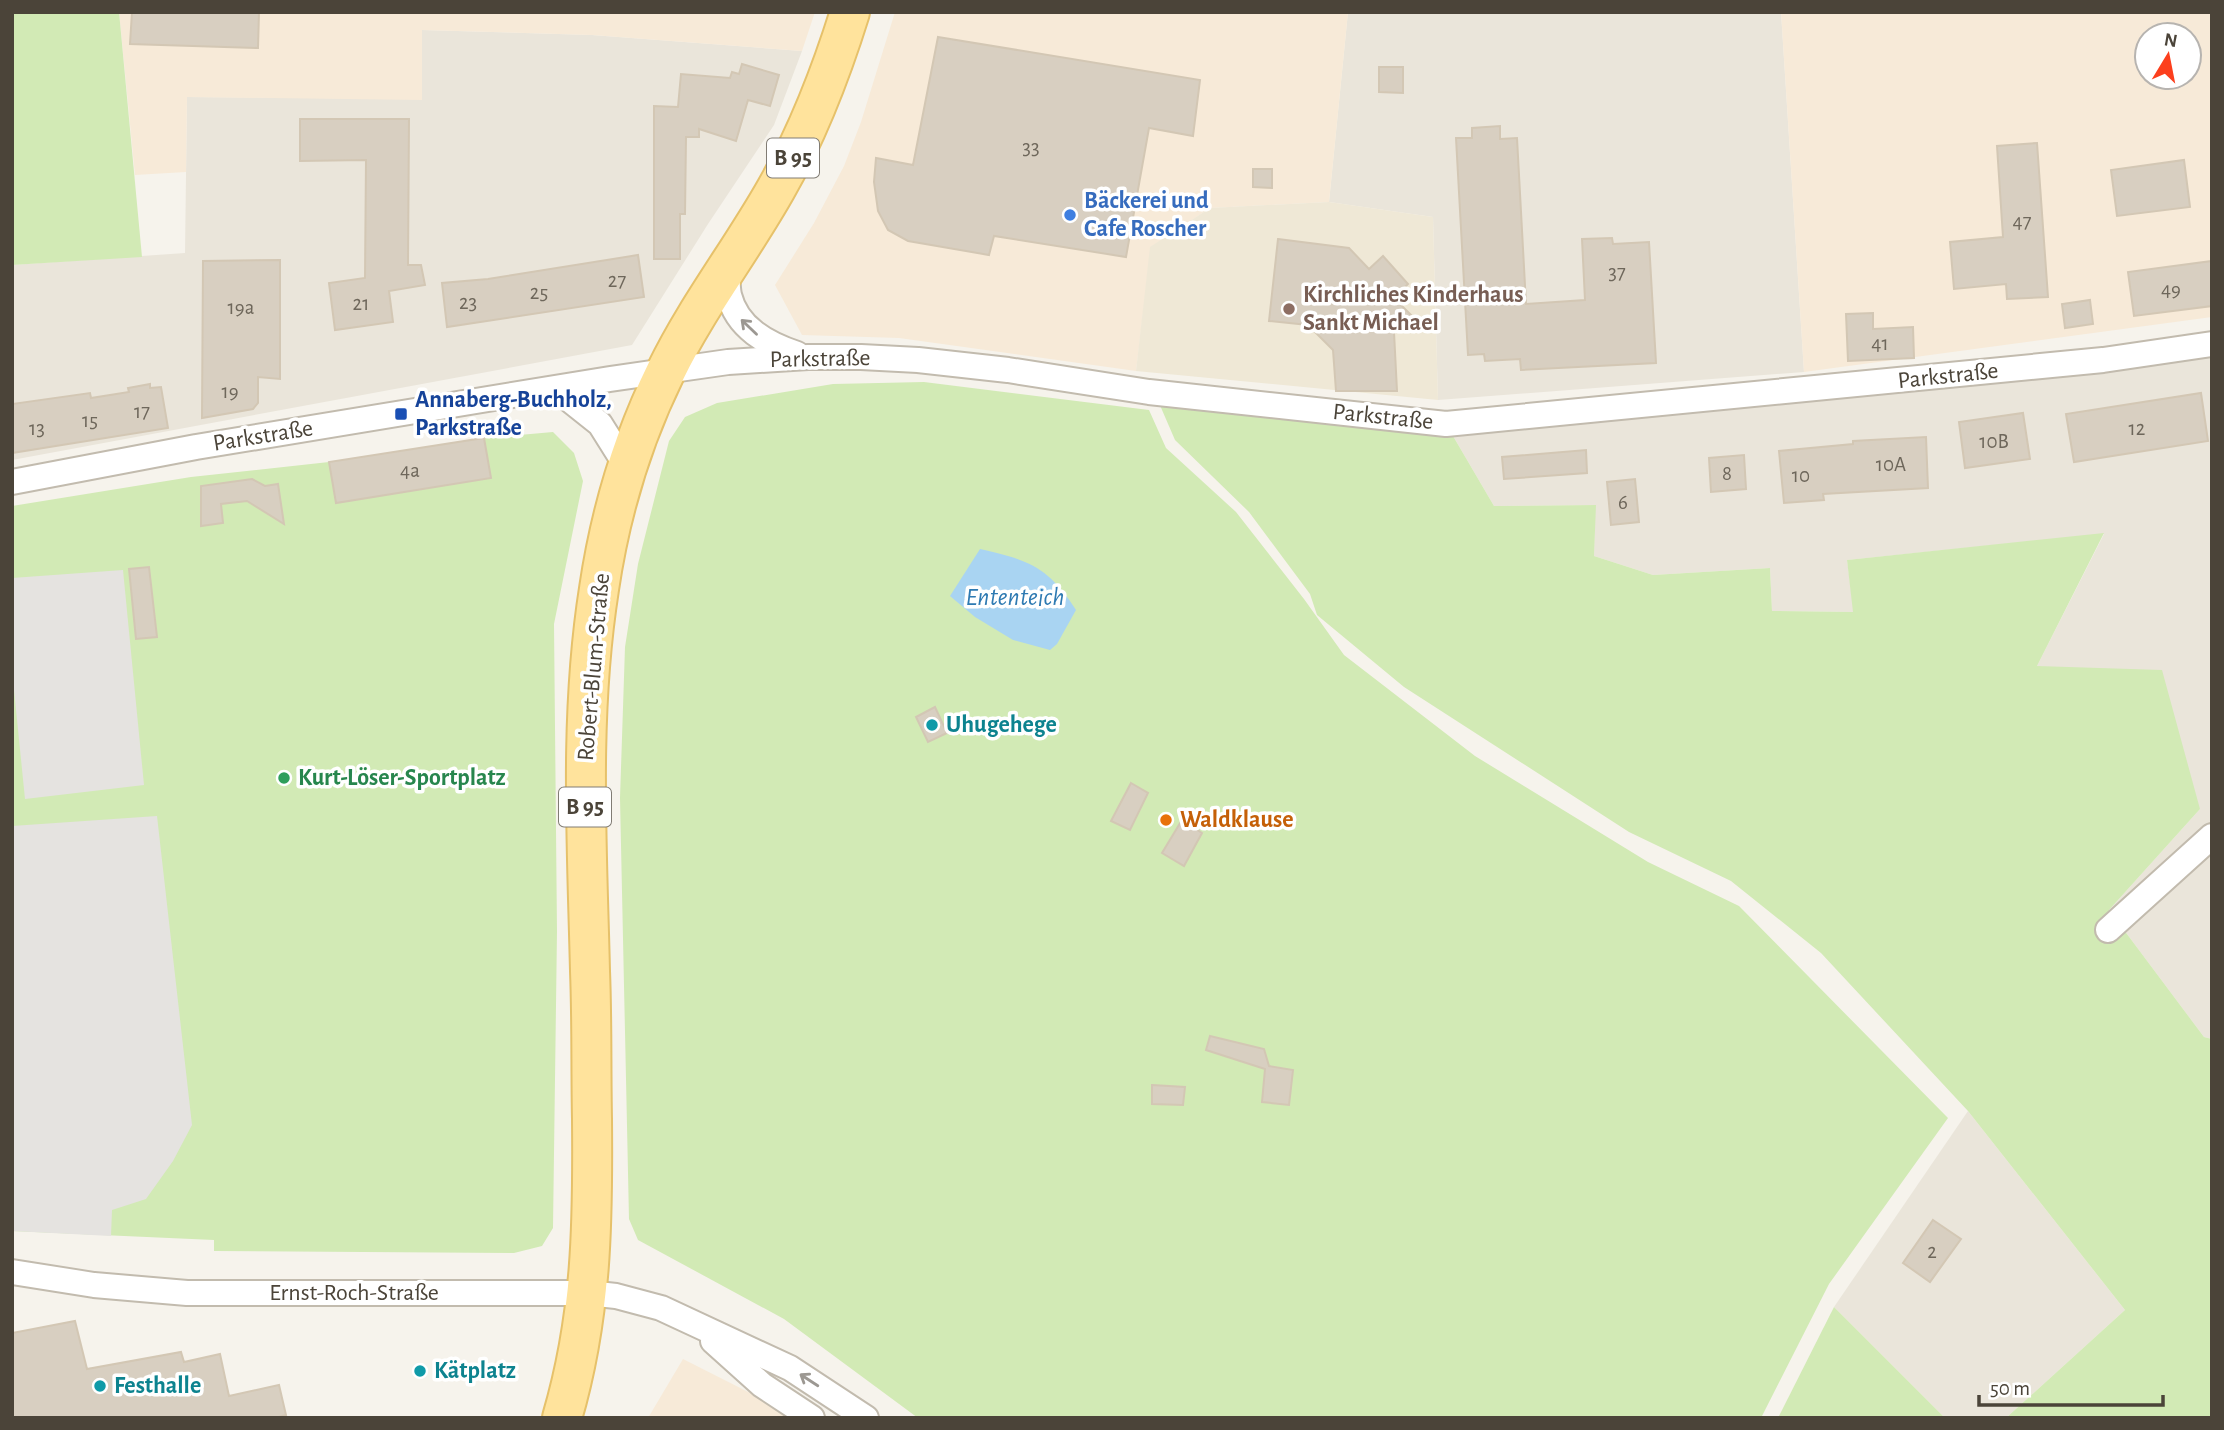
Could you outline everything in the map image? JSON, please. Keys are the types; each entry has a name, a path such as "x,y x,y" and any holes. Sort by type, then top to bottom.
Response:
{"main road":[{"name":"Robert-Blum-Straße","path":"562,1418 571,1387 588,1293 592,1180 591,975 584,795 586,710 599,588 627,467 645,418 666,371 698,313 795,155 812,117 850,12"}],"street":[{"path":"727,267 729,295 743,322 765,341 808,357"},
{"name":"Parkstraße","path":"12,482 195,447 728,362 861,356 918,360 1008,370 1149,392 1446,424 2103,360 2212,344"},
{"path":"556,389 600,424 627,467"},
{"path":"2108,930 2212,836"},
{"name":"Ernst-Roch-Straße","path":"12,1272 94,1285 187,1293 588,1293 647,1303 790,1368 866,1418"},
{"name":"Ernst-Roch-Straße","path":"692,1322 762,1385 812,1418"}],"shaded area":[{"path":"119,12 815,12 802,51 592,35 422,30 422,100 187,97 186,172 135,175"},
{"path":"895,12 1348,12 1329,202 1210,208 1151,247 1136,371 899,338 802,335 775,285 814,223 844,166 861,122"},
{"path":"1348,12 1781,12 1804,372 1438,400 1433,217 1329,202"},
{"path":"1781,12 2212,12 2212,317 1804,372"},
{"path":"422,30 592,35 802,51 774,125 632,345 12,460 12,265 185,253 187,97 422,99"},
{"name":"Kirchliches Kinderhaus Sankt Michael","path":"1329,202 1433,217 1438,400 1136,371 1150,247 1210,208"},
{"path":"2212,344 2212,1039 2204,1037 2109,910 2200,809 2037,666 2104,534 1847,560 1854,612 1772,611 1770,568 1653,575 1594,556 1595,505 1494,506 1446,424"},
{"path":"123,570 144,785 25,799 12,670 12,578"},
{"path":"157,816 192,1125 173,1161 146,1199 112,1210 111,1236 12,1231 12,826"},
{"path":"1968,1111 2125,1310 2006,1418 1945,1418 1834,1307"},
{"path":"683,1359 764,1400 790,1418 648,1418"}],"green space":[{"path":"12,12 119,12 142,257 12,265"},
{"path":"924,382 1149,410 1166,448 1236,512 1344,655 1475,756 1648,862 1739,906 1948,1118 1829,1284 1761,1418 918,1418 784,1319 638,1240 629,1219 620,798 625,647 638,564 669,441 685,417 717,403 833,384"},
{"path":"1159,403 1453,436 1494,506 1596,505 1594,556 1653,575 1770,568 1772,611 1853,612 1847,560 2104,533 2037,666 2162,670 2200,809 2109,910 2204,1037 2212,1039 2212,1418 2006,1418 2125,1310 1968,1111 1821,953 1731,881 1629,832 1404,687 1317,615 1310,594 1249,512 1175,440"},
{"name":"Kurt-Löser-Sportplatz","path":"553,432 574,453 583,481 554,624 557,931 553,1228 542,1246 514,1253 214,1251 214,1240 12,1231 12,506 191,477 329,462 484,438"},
{"path":"1834,1307 1945,1418 1778,1418"}],"water":[{"name":"Ententeich","path":"980,549 1025,562 1046,575 1066,595 1076,610 1057,644 1050,650 1013,640 975,617 950,596"}],"building":[{"path":"132,12 259,12 258,48 130,44"},
{"path":"938,37 1200,80 1193,136 1149,128 1126,257 994,236 989,255 908,241 888,230 878,211 874,182 876,158 913,165"},
{"path":"742,64 779,75 770,106 748,100 736,141 699,129 699,137 686,137 685,214 680,214 680,259 654,259 654,106 678,107 681,74 730,78 732,72 739,74"},
{"path":"1379,67 1403,67 1403,93 1379,92"},
{"path":"300,119 409,119 408,265 421,265 425,285 389,291 393,322 335,330 329,283 365,278 366,160 300,161"},
{"path":"1500,126 1500,139 1517,138 1526,304 1585,300 1582,239 1612,238 1613,244 1649,242 1656,363 1521,370 1520,359 1485,361 1484,354 1468,355 1456,138 1472,138 1472,128"},
{"path":"2037,143 2048,297 2007,299 2006,284 1954,289 1950,242 2003,237 1997,146"},
{"path":"2184,160 2190,207 2117,216 2111,170"},
{"path":"1253,169 1272,169 1272,188 1253,187"},
{"path":"1278,239 1349,248 1369,269 1383,256 1408,284 1394,298 1412,316 1394,332 1397,391 1336,391 1333,350 1308,325 1269,321"},
{"path":"638,255 644,297 447,327 442,283 488,279"},
{"path":"280,260 280,379 258,377 258,403 253,409 202,418 203,261"},
{"path":"2212,261 2212,306 2134,316 2128,272"},
{"path":"2090,300 2093,324 2065,328 2062,304"},
{"path":"1873,313 1873,329 1913,327 1914,358 1848,361 1846,314"},
{"path":"150,384 150,388 161,387 168,428 12,453 12,404 90,393 91,398 129,392 128,388"},
{"path":"2201,393 2208,441 2074,462 2066,414"},
{"path":"2023,413 2030,459 1965,468 1959,422"},
{"path":"1926,437 1928,488 1823,494 1824,500 1784,503 1779,451 1853,444 1853,441"},
{"path":"484,438 491,478 336,503 329,462"},
{"path":"1586,450 1587,473 1504,479 1502,457"},
{"path":"1744,455 1746,489 1711,492 1709,458"},
{"path":"252,479 265,486 278,484 284,524 247,501 221,504 223,523 201,526 201,486"},
{"path":"1635,479 1639,522 1611,525 1607,482"},
{"path":"149,567 157,637 136,639 129,569"},
{"name":"Uhugehege","path":"935,707 947,733 928,742 916,717"},
{"path":"1131,783 1148,793 1130,830 1111,821"},
{"path":"1182,820 1202,833 1184,866 1162,853"},
{"path":"1210,1036 1264,1049 1269,1066 1293,1070 1289,1105 1262,1102 1265,1069 1206,1050"},
{"path":"1152,1085 1185,1087 1183,1105 1152,1104"},
{"path":"1933,1220 1961,1239 1930,1282 1903,1263"},
{"name":"Festhalle","path":"75,1321 87,1369 181,1352 184,1362 220,1354 229,1396 279,1385 286,1415 275,1418 12,1418 12,1333"}],"place":[{"name":"Bäckerei und Cafe Roscher","path":"1070,215"},
{"name":"Kirchliches Kinderhaus Sankt Michael","path":"1289,309"},
{"name":"Annaberg-Buchholz, Parkstraße","path":"401,414"},
{"name":"Uhugehege","path":"932,725"},
{"name":"Kurt-Löser-Sportplatz","path":"284,778"},
{"name":"Waldklause","path":"1166,820"},
{"name":"Kätplatz","path":"420,1371"},
{"name":"Festhalle","path":"100,1386"}]}
